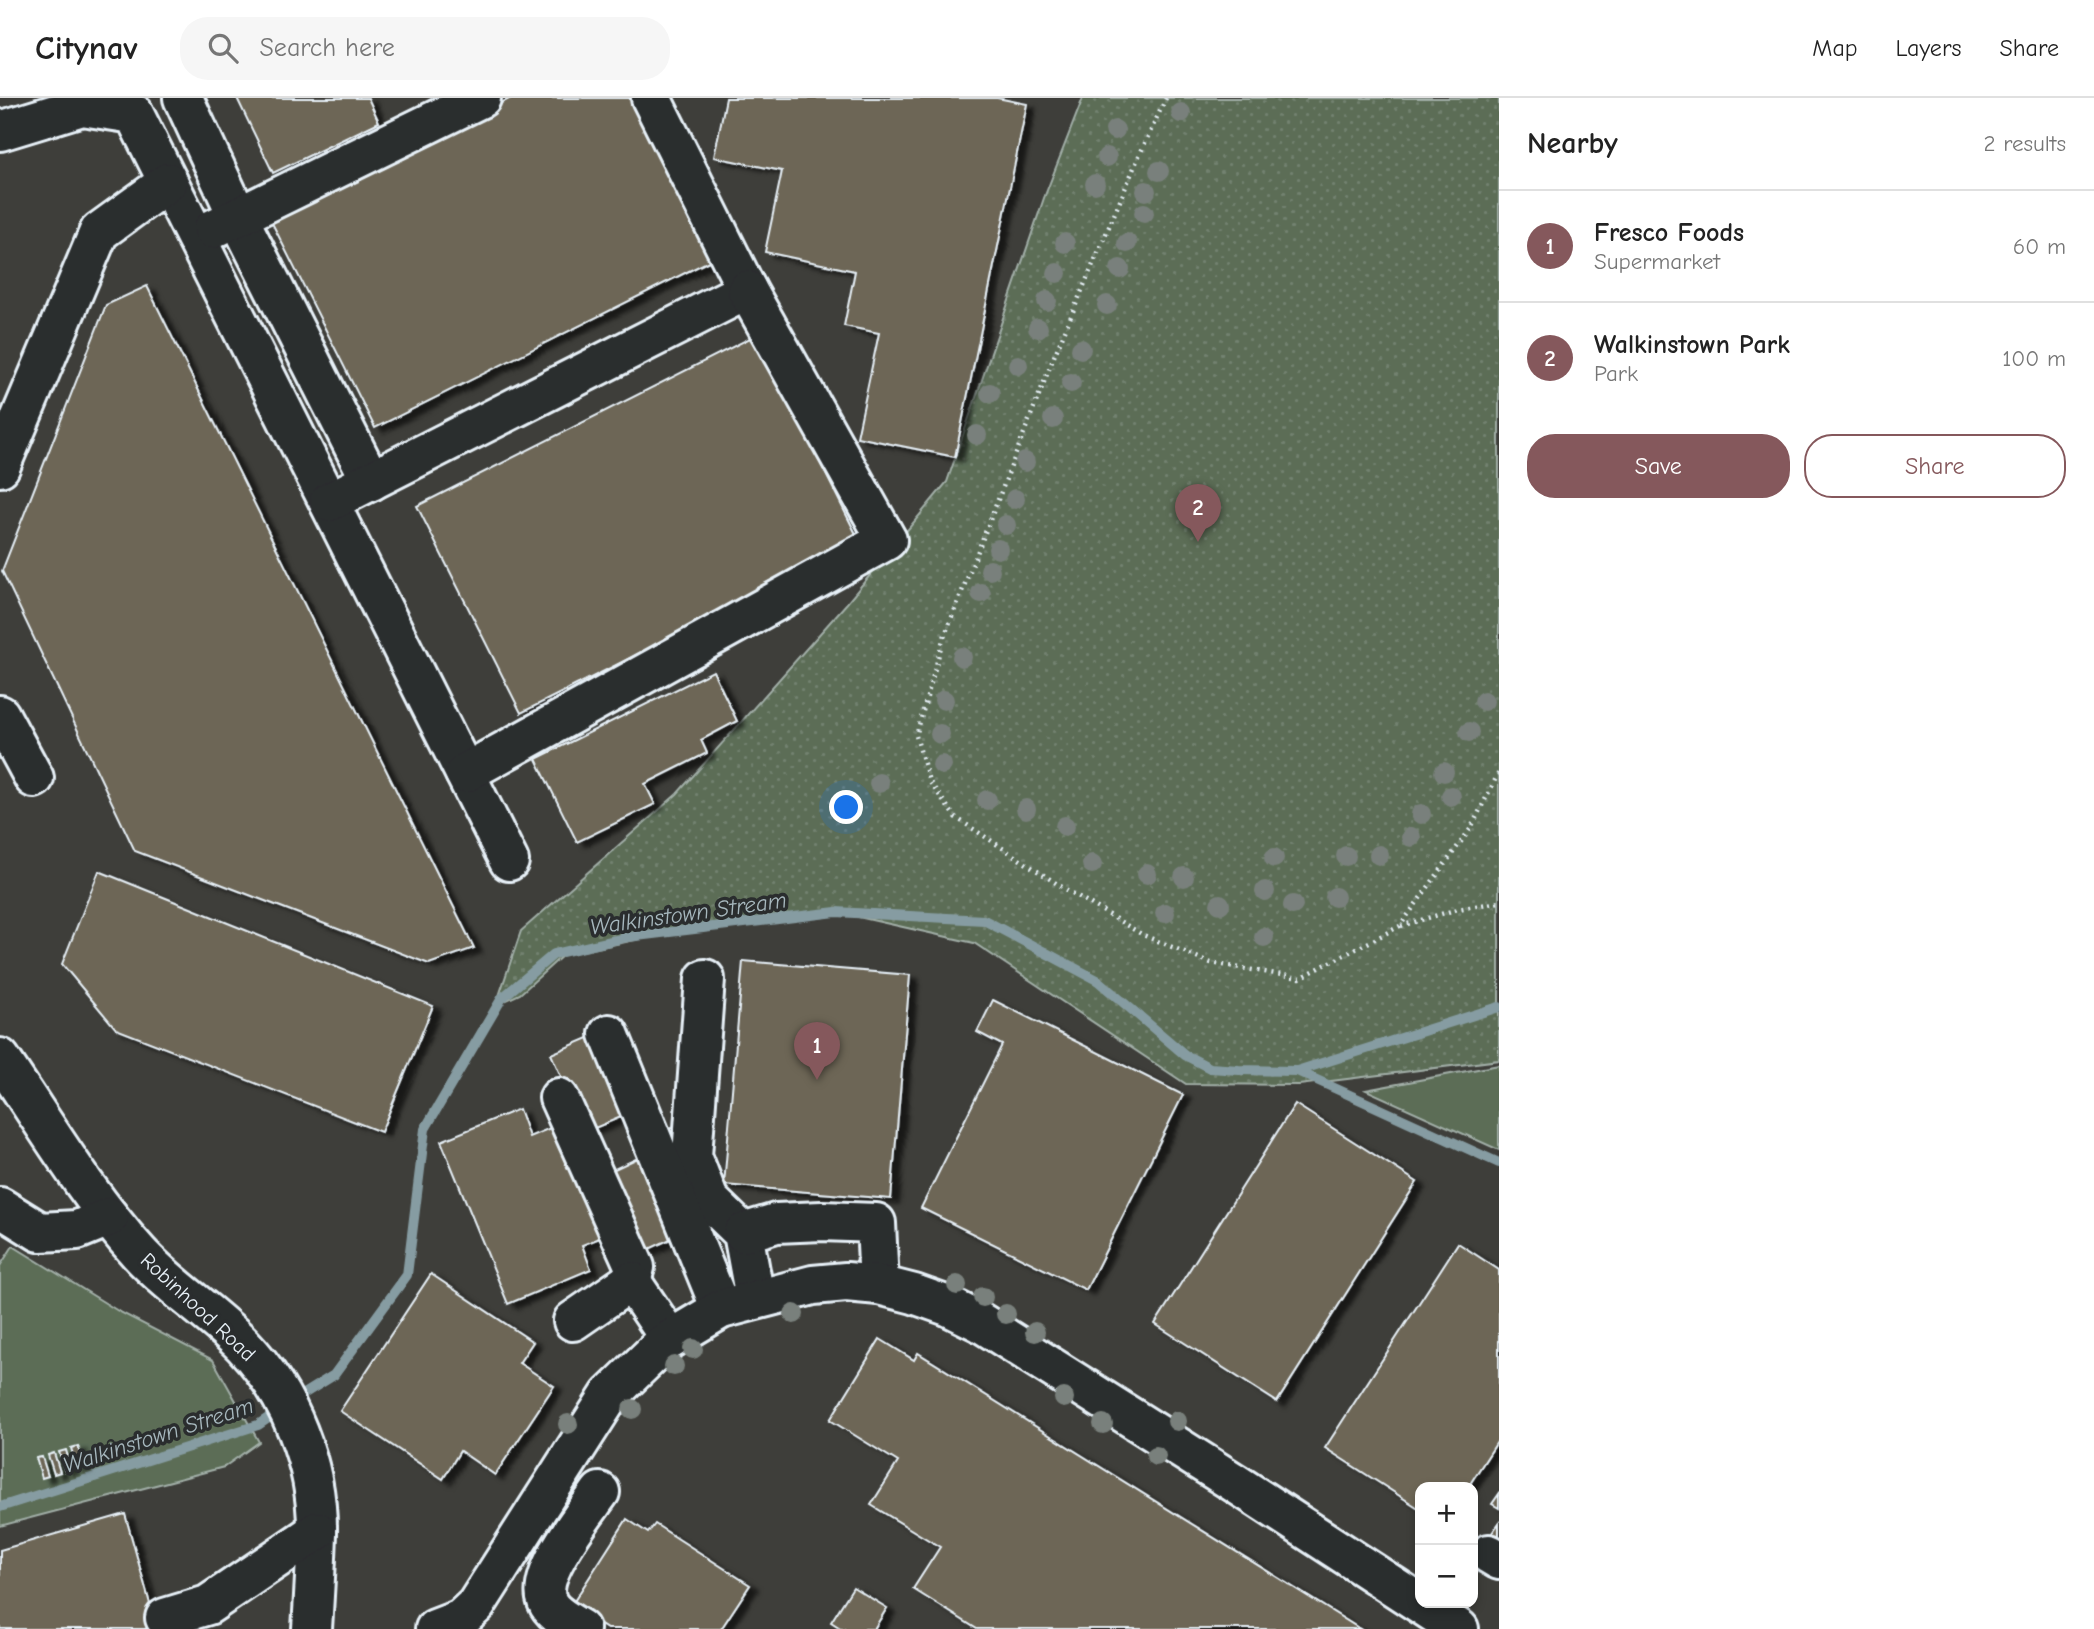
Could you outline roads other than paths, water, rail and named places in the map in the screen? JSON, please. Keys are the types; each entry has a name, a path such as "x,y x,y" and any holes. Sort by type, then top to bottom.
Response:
{"street":[{"path":"183,98 237,217 371,481"},
{"path":"196,238 481,98"},
{"path":"465,773 887,540 747,290 651,98"},
{"path":"0,131 78,102 134,114 509,861"},
{"path":"0,467 99,232 168,182"},
{"path":"329,502 747,290"},
{"path":"0,715 34,778"},
{"path":"705,979 692,1156 709,1200 743,1233 738,1304"},
{"path":"609,1034 738,1304"},
{"name":"Robinhood Road","path":"0,1059 108,1217 175,1289 242,1344 278,1389 310,1468 315,1497 317,1531 312,1629"},
{"path":"559,1098 635,1267 631,1281 573,1321"},
{"path":"0,1207 40,1232 77,1230 108,1217"},
{"path":"743,1233 776,1223 876,1223 879,1284"},
{"path":"631,1281 670,1339"},
{"path":"459,1626 476,1605 610,1395 670,1339 738,1304 813,1285 846,1282 879,1284 948,1306 980,1322 1459,1629"},
{"path":"580,1629 558,1615 547,1602 545,1581 555,1559 600,1492"},
{"path":"165,1618 208,1605 317,1531"}],"waterway":[{"name":"Walkinstown Stream","path":"292,1401 334,1375 407,1275 425,1129 502,998 554,954 628,937 836,912 984,920 1097,980 1185,1055 1210,1068 1239,1070 1297,1071 1499,1007"},
{"path":"1297,1071 1499,1163"},
{"name":"Walkinstown Stream","path":"0,1507 258,1425 280,1410"}],"place":[{"name":"Walkinstown Park","path":"1198,542"},
{"name":"Fresco Foods","path":"817,1080"}]}
